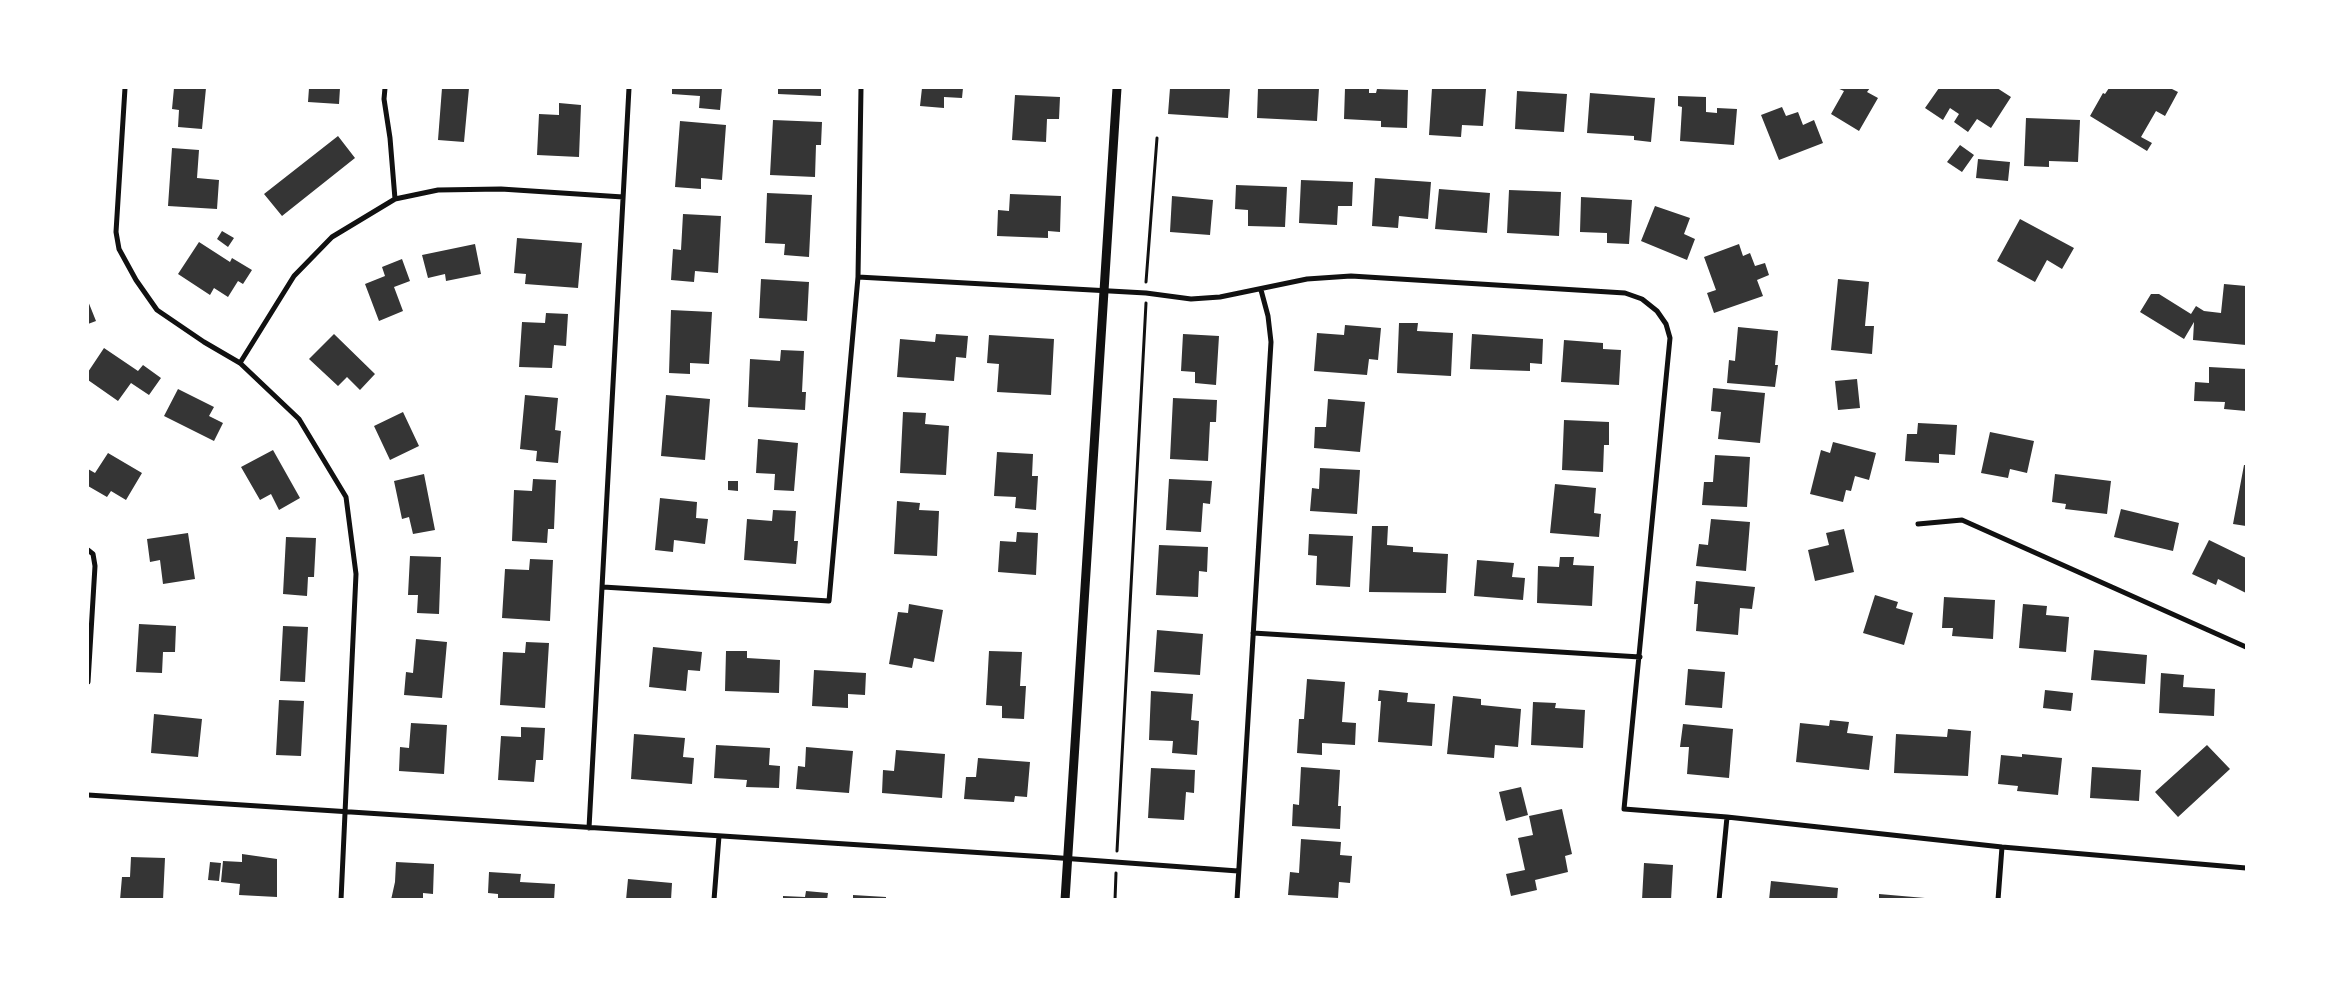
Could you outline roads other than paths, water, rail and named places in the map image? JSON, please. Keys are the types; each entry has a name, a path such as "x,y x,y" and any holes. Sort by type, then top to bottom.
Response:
{"street":[{"path":"125,88 116,232 119,249 136,280 157,310 204,342 240,363 299,419 346,497 356,574 342,900"},
{"path":"385,88 384,99 390,138 395,199"},
{"path":"589,828 629,88"},
{"path":"603,587 829,601 858,277 861,88"},
{"path":"1065,900 1117,88"},
{"path":"240,363 294,276 332,237 395,199 438,190 501,189 623,197"},
{"path":"858,277 1146,294 1191,299 1220,297 1261,290 1307,279 1352,276 1625,292 1642,299 1657,311 1666,324 1670,338 1624,809 1727,817 2002,847 2246,868"},
{"path":"1237,900 1271,342 1268,316 1261,290"},
{"path":"1918,524 1962,520 2246,646"},
{"path":"88,550 93,554 95,566 88,682"},
{"path":"1253,633 1640,657"},
{"path":"88,795 1068,858 1238,872"},
{"path":"1719,900 1727,817"},
{"path":"714,900 719,836"},
{"path":"1998,900 2002,847"}]}
